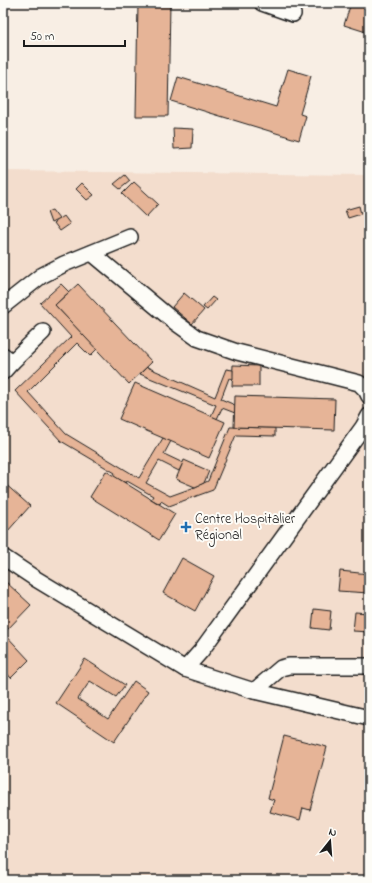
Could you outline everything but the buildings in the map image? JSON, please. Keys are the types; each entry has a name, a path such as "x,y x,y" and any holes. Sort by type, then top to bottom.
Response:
{"lane":[{"path":"262,3 293,14"},
{"path":"3,306 41,276 64,264 130,237"},
{"path":"92,253 176,323 197,338 237,352 359,383 366,390 369,396"},
{"path":"6,363 44,332"},
{"path":"186,669 201,652 363,427 369,416"},
{"path":"3,557 36,579 186,669 254,691 369,718"},
{"path":"254,691 280,668 289,666 369,666"}],"shaded area":[{"name":"Centre Hospitalier Régional","path":"3,171 369,175 369,880 3,880"}],"place":[{"name":"Centre Hospitalier Régional","path":"186,527"}]}
